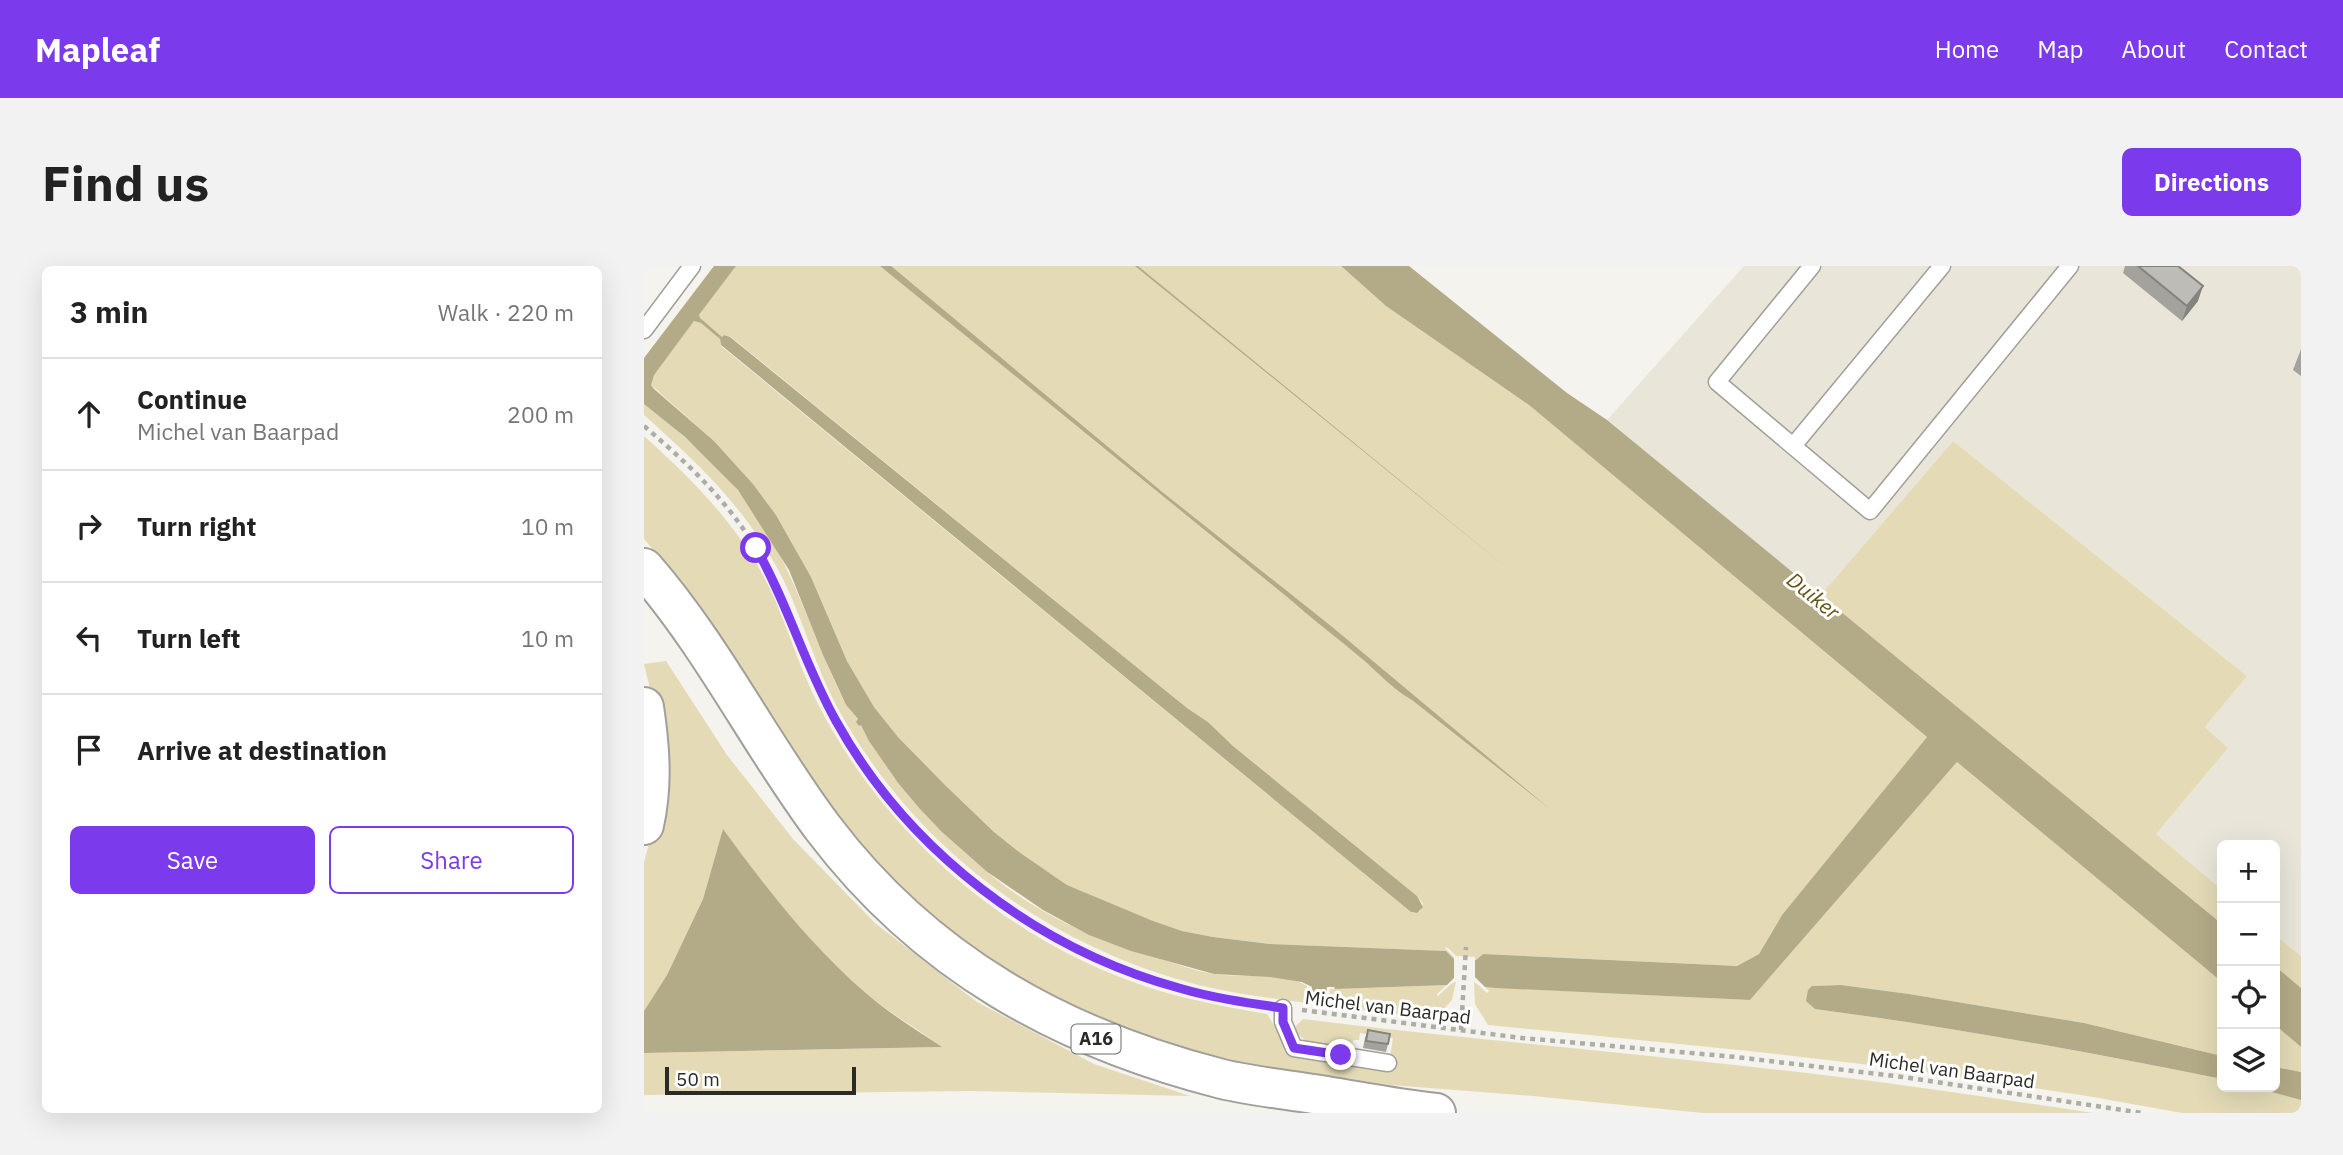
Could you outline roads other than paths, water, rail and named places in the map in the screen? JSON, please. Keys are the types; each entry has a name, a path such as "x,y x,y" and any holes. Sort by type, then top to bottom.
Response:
{"highway":[{"name":"A16","path":"644,568 688,623 823,828 882,897 960,963 1055,1020 1140,1055 1225,1079 1436,1113"},
{"path":"644,707 651,752 648,807 644,825"}],"lane":[{"path":"644,330 692,266"},
{"path":"1812,266 1717,382 1870,511 2070,266"},
{"path":"1793,446 1942,266"},
{"path":"1283,1008 1283,1022 1294,1048 1388,1063"}],"water":[{"name":"Duiker","path":"714,266 736,266 699,315 700,318 722,337 730,337 1187,708 1208,722 1233,746 1417,896 1423,907 1417,913 1411,912 721,345 720,339 701,323 694,321 654,375 651,385 714,441 753,484 776,515 811,577 847,661 874,707 898,737 994,832 1067,885 1182,931 1270,944 1446,951 1455,960 1476,960 1483,954 1737,966 1759,954 1782,915 1927,737 1529,405 1386,306 1341,266 1409,266 1567,393 1607,420 2217,920 2217,978 1957,762 1750,1000 1495,988 1485,987 1475,977 1455,977 1447,985 1335,989 1327,987 1326,999 1311,997 1312,987 1302,982 1214,974 1131,951 1089,935 1043,910 986,871 942,832 898,783 861,725 856,722 858,719 846,705 789,570 738,490 685,437 644,404 644,358"},
{"path":"880,266 891,266 1550,809 1392,686 1292,601"},
{"path":"1135,266 1138,266 1512,572"},
{"path":"723,829 808,936 846,976 894,1015 942,1047 644,1053 644,1011 667,975 703,899"},
{"path":"2280,970 2301,988 2301,1047 2280,1029"},
{"path":"1841,985 1909,994 2084,1023 2217,1055 2217,1078 2019,1041 1815,1009 1806,1001 1808,990 1812,986"},
{"path":"2280,1068 2301,1072 2301,1100 2271,1092 2280,1092"}]}
